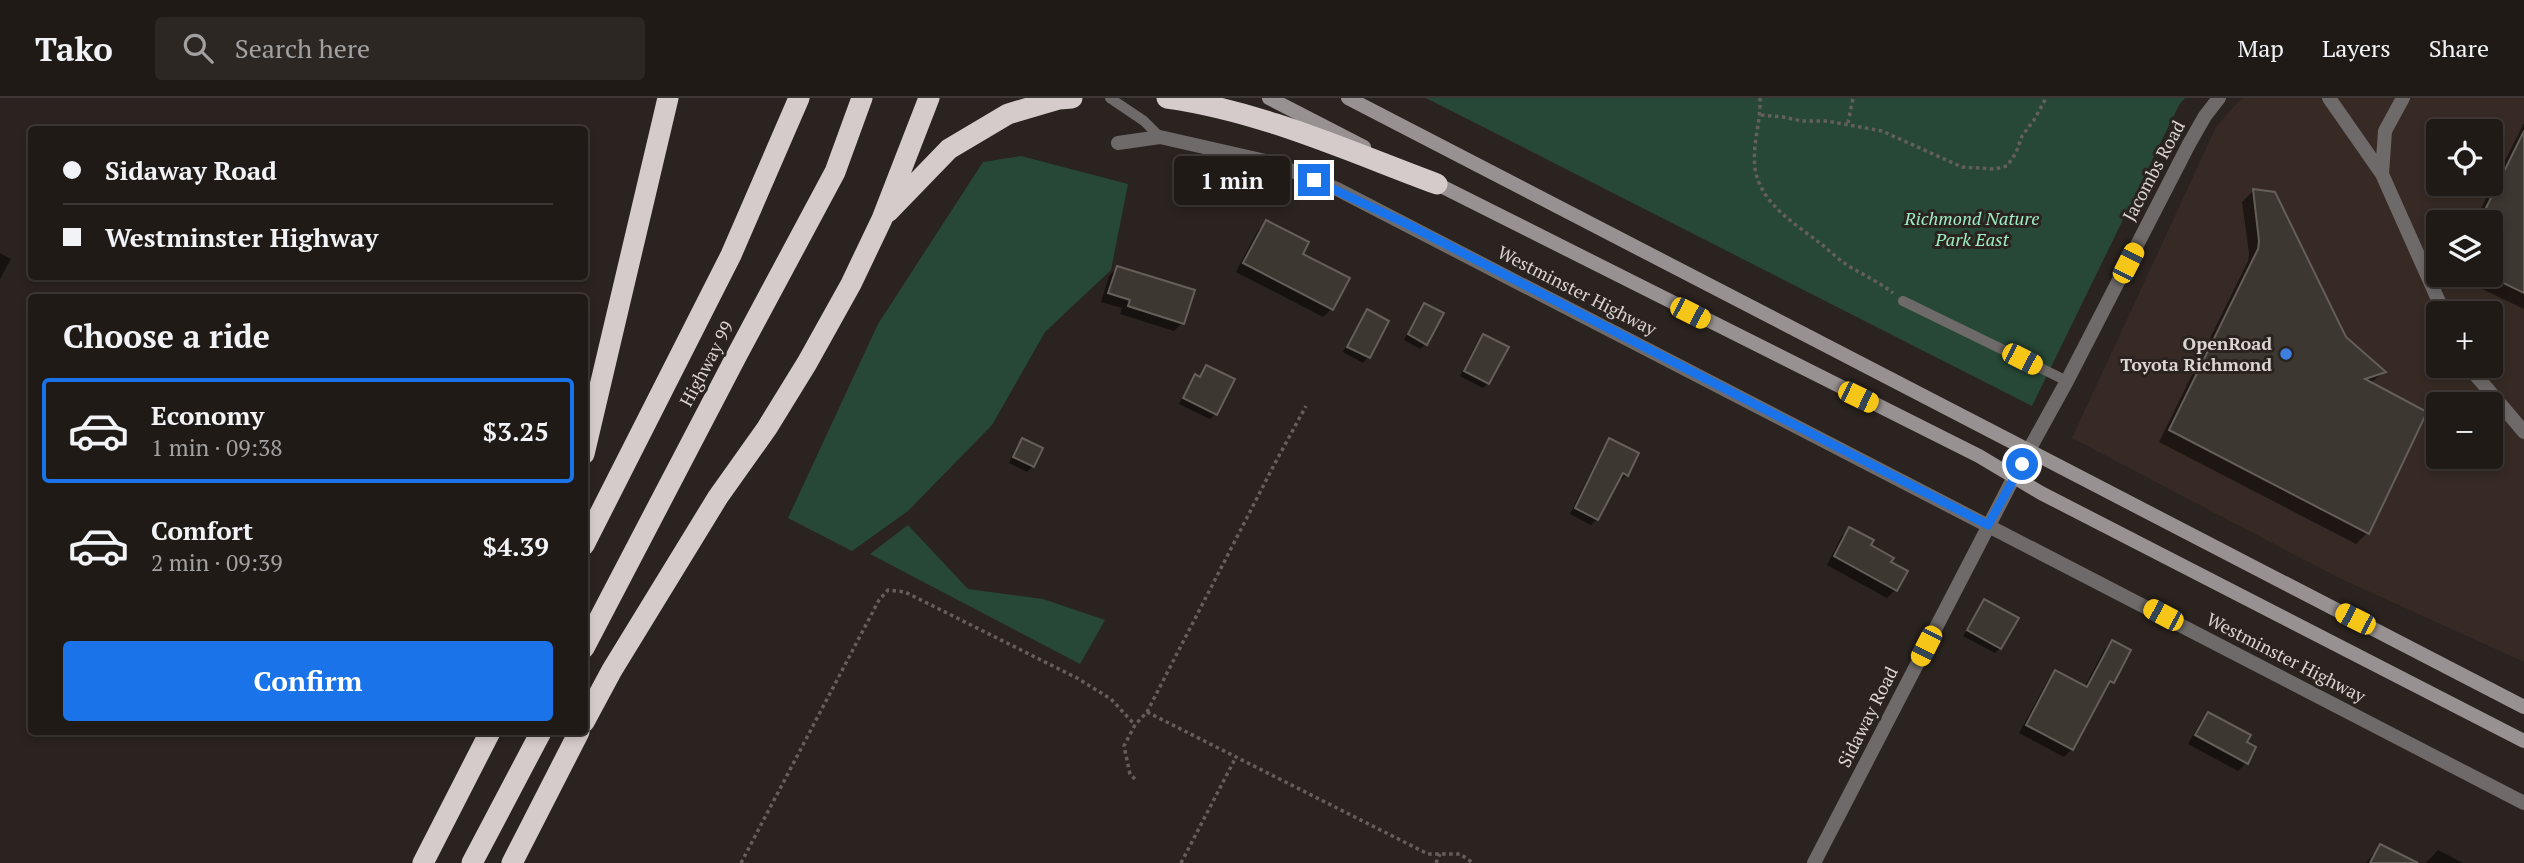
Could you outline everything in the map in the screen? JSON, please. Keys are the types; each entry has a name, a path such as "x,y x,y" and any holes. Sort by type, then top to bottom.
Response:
{"highway":[{"path":"588,437 668,98"},
{"name":"Highway 99","path":"588,537 732,255 799,98"},
{"name":"Highway 99","path":"588,640 835,173 862,98"},
{"path":"588,715 612,670 718,497 767,428 807,363 851,284 882,219 929,98"},
{"path":"882,219 949,149 1008,114 1059,99 1072,98"},
{"path":"1167,98 1208,104 1263,119 1437,184"},
{"path":"423,863 488,735"},
{"path":"472,863 539,735"},
{"path":"512,863 577,735"}],"main road":[{"name":"Westminster Highway","path":"1269,98 1966,450 2041,493 2524,741"},
{"path":"1349,98 2524,707"}],"street":[{"name":"Jacombs Road","path":"2014,477 2067,381 2189,144 2219,98"},
{"path":"2329,98 2382,174 2439,301"},
{"path":"2382,174 2385,131 2403,98"},
{"name":"Westminster Highway","path":"1118,143 1160,137 1270,162 1337,189 2524,803"},
{"path":"2478,378 2524,432"},
{"name":"Sidaway Road","path":"1814,863 2014,477"}],"lane":[{"path":"1110,98 1144,121 1160,137"},
{"path":"1903,301 2067,381"}],"path":[{"path":"1760,98 1761,115 1754,144 1756,171 1763,192 1795,225 1846,265 1878,281 1903,301"},
{"path":"1847,124 1853,98"},
{"path":"1761,115 1802,121 1827,121 1882,131 1962,167 1995,169 2007,166 2046,98"},
{"path":"1135,779 1130,774 1124,746 1135,725 1147,712 1306,406"},
{"path":"741,863 880,600 888,590 905,592 1077,678 1111,699 1135,725"},
{"path":"1147,712 1428,855 1461,854 1474,863"},
{"path":"1181,863 1236,757"},
{"path":"1436,863 1440,854"}],"shaded area":[{"path":"2242,98 2524,98 2524,662 2337,577 2072,438 2217,125"}],"green space":[{"name":"Richmond Nature Park East","path":"1426,98 2185,98 2179,105 2032,406"},
{"path":"1021,156 1128,184 1111,270 1045,332 992,425 908,511 852,551 788,518 878,324 983,162"},
{"path":"908,525 968,589 1043,599 1105,620 1080,664 870,554"}],"building":[{"path":"2524,131 2524,293 2503,283 2503,210 2485,210 2492,196 2503,196 2503,173"},
{"name":"OpenRoad Toyota Richmond","path":"2253,189 2275,192 2346,337 2386,372 2365,379 2426,411 2369,534 2169,430 2258,249"},
{"path":"1266,220 1309,242 1303,254 1350,278 1333,310 1243,263"},
{"path":"1117,266 1195,290 1184,324 1128,306 1130,300 1108,293"},
{"path":"1424,303 1444,313 1427,345 1408,334"},
{"path":"1367,309 1389,321 1370,358 1347,347"},
{"path":"1483,334 1509,347 1489,384 1464,371"},
{"path":"1206,365 1235,379 1217,415 1183,398 1195,374 1200,377"},
{"path":"1022,438 1043,448 1034,467 1013,457"},
{"path":"1609,438 1639,453 1628,476 1623,473 1598,520 1575,508"},
{"path":"1849,527 1874,540 1871,545 1894,558 1891,562 1908,571 1897,591 1834,556"},
{"path":"1984,599 2019,618 2001,649 1967,630"},
{"path":"2112,640 2131,650 2114,683 2110,681 2073,750 2026,725 2055,670 2087,687"},
{"path":"2208,712 2251,735 2247,742 2256,747 2248,764 2195,735"},
{"path":"2380,844 2418,863 2370,863"}],"place":[{"name":"OpenRoad Toyota Richmond","path":"2286,354"}],"route":[{"path":"1314,180 1405,223 1988,525 2022,464"}]}
